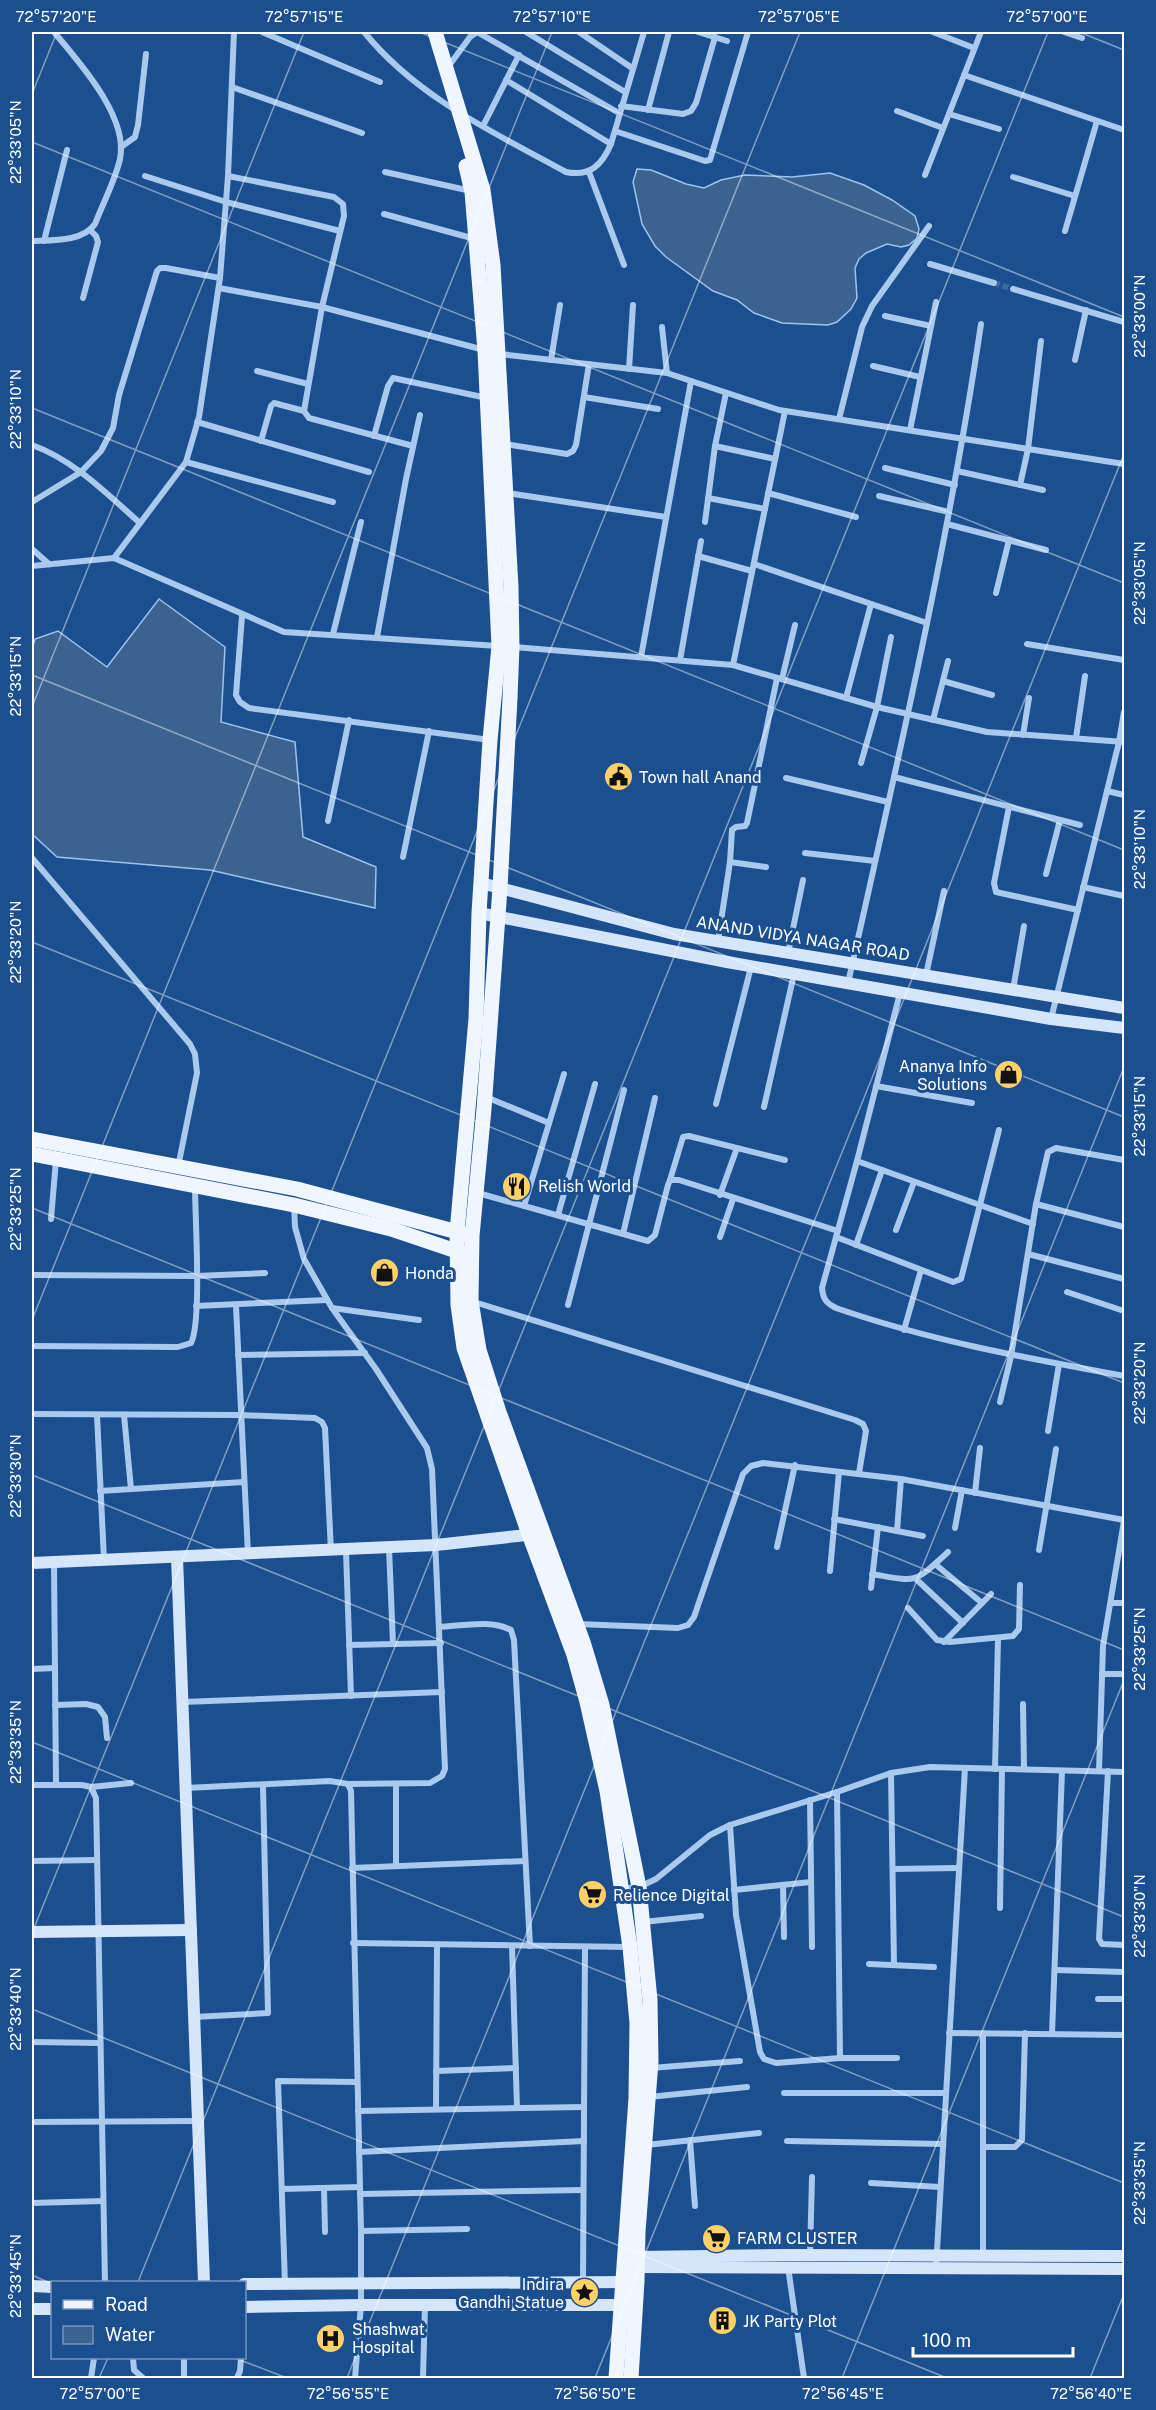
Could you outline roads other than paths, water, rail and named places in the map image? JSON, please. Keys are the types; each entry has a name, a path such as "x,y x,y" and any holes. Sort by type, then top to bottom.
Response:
{"main road":[{"path":"425,32 483,190 493,265 491,352 487,398 506,647 490,740 479,913 465,1234 458,1305 464,1348 602,1705 639,1887 650,2000 651,2068 634,2272 620,2305 616,2379"},
{"path":"435,32 447,69 472,192 505,492 506,647 500,888 477,1192 465,1234"},
{"path":"32,1139 297,1189 465,1234"},
{"path":"32,1154 294,1205 391,1229 463,1253"},
{"path":"463,1253 479,1350 536,1534"},
{"path":"569,1624 607,1791 630,1947 637,2023 634,2272 636,2305 631,2379"}],"street":[{"path":"32,242 80,236 91,231 118,167 121,147 111,111 89,76 54,32"},
{"path":"114,558 186,462 197,422 220,278 228,176 234,32"},
{"path":"262,32 380,82"},
{"path":"364,32 404,74 454,109 566,172 578,174 589,172 605,157 611,144 644,32"},
{"path":"447,69 470,37 477,32 620,109 683,114 691,111 696,103 715,37"},
{"path":"526,32 625,92"},
{"path":"579,32 632,68"},
{"path":"648,110 669,32"},
{"path":"698,32 727,41"},
{"path":"615,131 705,161 710,160 748,32"},
{"path":"933,32 974,48"},
{"path":"925,175 981,32"},
{"path":"1064,32 1082,38"},
{"path":"121,147 135,137 146,54"},
{"path":"483,126 519,54"},
{"path":"964,75 1125,130"},
{"path":"506,80 611,144"},
{"path":"232,87 362,133"},
{"path":"897,111 943,128"},
{"path":"949,114 999,129"},
{"path":"1065,231 1097,121"},
{"path":"44,241 67,150"},
{"path":"385,172 472,192"},
{"path":"589,172 624,265"},
{"path":"145,176 226,202 340,231"},
{"path":"228,176 334,197 344,204 345,210 322,307 304,411"},
{"path":"1013,177 1075,196"},
{"path":"384,214 476,239"},
{"path":"839,419 862,327 872,306 929,226"},
{"path":"83,298 98,242 91,231"},
{"path":"930,264 994,283"},
{"path":"32,502 81,472 101,451 113,428 119,395 157,271 160,268 166,268 220,278"},
{"path":"219,288 322,307 491,352 667,373 785,411 1125,464"},
{"path":"1013,289 1125,322"},
{"path":"910,430 936,302"},
{"path":"551,360 560,305"},
{"path":"629,369 633,305"},
{"path":"1074,360 1086,310"},
{"path":"885,316 931,326"},
{"path":"848,983 908,714 947,524 964,439 981,324"},
{"path":"662,327 667,373"},
{"path":"1020,485 1028,448 1041,341"},
{"path":"501,443 567,454 573,451 576,445 589,364"},
{"path":"873,366 921,377"},
{"path":"257,371 308,384"},
{"path":"374,436 388,386 393,378 487,398"},
{"path":"641,657 691,381"},
{"path":"705,522 715,446 726,393"},
{"path":"584,397 658,409"},
{"path":"261,441 271,406 274,403 304,411 309,418 413,446"},
{"path":"732,665 785,411"},
{"path":"376,637 420,415"},
{"path":"197,422 369,472"},
{"path":"32,445 46,450 81,472 140,523"},
{"path":"715,446 775,459"},
{"path":"186,462 333,502"},
{"path":"885,468 955,484"},
{"path":"957,471 1043,490"},
{"path":"505,492 666,517"},
{"path":"768,493 856,517"},
{"path":"879,496 949,512"},
{"path":"708,498 765,509"},
{"path":"333,634 361,522"},
{"path":"947,524 1046,550"},
{"path":"996,593 1009,540"},
{"path":"680,660 701,541"},
{"path":"32,549 49,564"},
{"path":"698,556 753,567 927,623"},
{"path":"32,566 114,558 242,616 284,632 732,665 846,698 987,732 1122,742"},
{"path":"846,698 871,604"},
{"path":"242,616 236,695 240,702 249,708 490,740"},
{"path":"718,941 732,830 736,826 745,826 747,823 780,679 795,625"},
{"path":"861,763 877,706 891,637"},
{"path":"1027,644 1125,660"},
{"path":"933,720 948,661"},
{"path":"1076,738 1085,676"},
{"path":"943,681 992,695"},
{"path":"1023,735 1029,698"},
{"path":"1051,1019 1107,791 1122,742 1125,712"},
{"path":"328,821 349,720"},
{"path":"403,856 429,731"},
{"path":"894,777 1080,825"},
{"path":"786,778 888,802"},
{"path":"1107,791 1125,795"},
{"path":"1009,807 994,883 996,892 1078,910"},
{"path":"1046,874 1060,820"},
{"path":"805,853 875,861"},
{"path":"32,858 190,1044 195,1054 197,1073 175,1181"},
{"path":"729,862 766,867"},
{"path":"788,953 803,880"},
{"name":"ANAND VIDYA NAGAR ROAD","path":"481,883 674,934 1125,1008"},
{"path":"1083,887 1125,896"},
{"path":"926,975 944,891"},
{"path":"479,913 752,967 1051,1019 1125,1028"},
{"path":"1013,990 1024,926"},
{"path":"716,1104 752,967"},
{"path":"764,1107 794,974"},
{"path":"900,992 822,1288 822,1298 828,1305 904,1330 1011,1356 1125,1376"},
{"path":"524,1206 564,1074"},
{"path":"558,1215 595,1084"},
{"path":"876,1086 972,1103"},
{"path":"568,1305 624,1090"},
{"path":"485,1096 549,1123"},
{"path":"623,1234 655,1098"},
{"path":"670,1180 679,1180 837,1234 856,1245 953,1282 961,1280 999,1130"},
{"path":"477,1192 648,1241 653,1239 683,1137 689,1136 785,1160"},
{"path":"720,1195 737,1148"},
{"path":"1000,1402 1011,1356 1045,1158 1052,1149 1056,1148 1125,1160"},
{"path":"51,1219 57,1159"},
{"path":"857,1161 1033,1224"},
{"path":"32,1346 186,1346 191,1343 195,1336 196,1306 196,1169"},
{"path":"856,1245 882,1170"},
{"path":"896,1230 914,1182"},
{"path":"185,1788 330,1781 348,1784 430,1783 442,1776 445,1762 432,1468 427,1448 332,1308 298,1244 294,1205 297,1189"},
{"path":"720,1237 733,1199"},
{"path":"1036,1204 1125,1227"},
{"path":"1028,1254 1125,1279"},
{"path":"904,1330 921,1270"},
{"path":"32,1275 196,1276 265,1273"},
{"path":"1067,1292 1125,1311"},
{"path":"196,1306 236,1306 327,1300"},
{"path":"471,1300 855,1420 863,1424 866,1431 859,1473"},
{"path":"236,1306 248,1555"},
{"path":"332,1308 419,1320"},
{"path":"238,1354 364,1353"},
{"path":"1048,1431 1059,1364"},
{"path":"32,1414 305,1416 322,1422 325,1428 331,1551"},
{"path":"97,1414 104,1560"},
{"path":"124,1415 131,1489"},
{"path":"975,1493 980,1448"},
{"path":"1039,1550 1056,1449"},
{"path":"569,1624 678,1628 688,1625 694,1617 743,1474 751,1466 763,1462 901,1479 1125,1520 1103,1646 1100,1771"},
{"path":"777,1546 795,1466"},
{"path":"830,1571 839,1472"},
{"path":"897,1531 901,1479"},
{"path":"100,1491 244,1482"},
{"path":"955,1528 962,1490"},
{"path":"834,1519 923,1536"},
{"path":"871,1588 878,1527"},
{"path":"32,1563 346,1551 436,1545 536,1534"},
{"path":"389,1548 393,1644"},
{"path":"346,1551 351,1696"},
{"path":"872,1574 908,1580 916,1579 948,1552"},
{"path":"177,1557 204,2281"},
{"path":"54,1562 56,1785"},
{"path":"935,1564 982,1604"},
{"path":"916,1579 963,1623"},
{"path":"908,1608 931,1635 944,1642 998,1638 1017,1634 1020,1585"},
{"path":"944,1642 991,1594"},
{"path":"1110,1603 1125,1603"},
{"path":"439,1627 490,1624 512,1630 530,1946"},
{"path":"998,1638 1000,1908"},
{"path":"349,1645 441,1643"},
{"path":"32,1669 55,1668"},
{"path":"1102,1674 1125,1674"},
{"path":"182,1702 442,1692"},
{"path":"55,1705 86,1704 98,1707 105,1717 107,1737"},
{"path":"1023,1704 1024,1769"},
{"path":"621,1890 639,1887 656,1879 710,1835 730,1825 912,1768 1125,1772"},
{"path":"936,2262 965,1768"},
{"path":"1052,2034 1062,1770"},
{"path":"1108,1772 1099,1939 1107,1946 1125,1945"},
{"path":"891,1773 894,1965"},
{"path":"32,1785 90,1787 130,1783"},
{"path":"348,1784 352,1799 353,1944 361,2231 361,2305 355,2379"},
{"path":"396,1784 396,1866"},
{"path":"194,2018 268,2013 263,1786"},
{"path":"90,1787 96,1798 105,2281"},
{"path":"837,1792 840,2058"},
{"path":"810,1800 812,1947"},
{"path":"730,1825 736,1915 758,2040 764,2059 776,2063 840,2058 897,2058"},
{"path":"32,1861 97,1860"},
{"path":"352,1868 525,1861"},
{"path":"893,1869 959,1868"},
{"path":"734,1890 811,1882"},
{"path":"783,1885 784,1937"},
{"path":"643,1922 701,1916"},
{"path":"32,1932 191,1930"},
{"path":"353,1944 630,1947"},
{"path":"436,1945 436,2109"},
{"path":"512,1946 517,2108"},
{"path":"582,2284 585,1947"},
{"path":"869,1964 934,1967"},
{"path":"1055,1970 1125,1972"},
{"path":"1098,1998 1125,1999"},
{"path":"949,2032 1125,2035"},
{"path":"983,2033 983,2256"},
{"path":"983,2147 1015,2147 1022,2140 1025,2033"},
{"path":"32,2042 100,2043"},
{"path":"651,2068 740,2061"},
{"path":"436,2071 516,2068"},
{"path":"285,2284 278,2081 357,2082"},
{"path":"649,2097 747,2088"},
{"path":"784,2093 946,2093"},
{"path":"358,2111 584,2107"},
{"path":"32,2122 198,2121"},
{"path":"645,2145 759,2133"},
{"path":"690,2140 695,2206"},
{"path":"359,2152 584,2141"},
{"path":"787,2141 943,2144"},
{"path":"810,2255 812,2177"},
{"path":"871,2183 940,2187"},
{"path":"324,2188 325,2232"},
{"path":"282,2189 583,2190"},
{"path":"32,2202 103,2201"},
{"path":"361,2231 467,2229"},
{"path":"786,2254 804,2379"},
{"path":"246,2284 361,2282 582,2284 634,2272 786,2254 1125,2269"},
{"path":"634,2272 936,2262 983,2256 1125,2256"},
{"path":"32,2286 51,2287"},
{"path":"423,2379 425,2305"},
{"path":"246,2307 636,2305"},
{"path":"32,2309 51,2309"},
{"path":"91,2379 94,2359"},
{"path":"134,2359 134,2370 143,2379"},
{"path":"184,2359 184,2379"},
{"path":"237,2379 241,2359"}],"water":[{"path":"637,169 651,170 686,184 704,188 721,180 745,175 792,177 830,173 864,185 915,216 919,229 917,238 909,245 901,247 887,244 866,253 859,259 855,268 857,298 851,309 837,322 828,325 782,323 754,313 737,300 713,291 666,257 655,246 642,224 633,182"},
{"path":"159,599 225,647 221,722 295,742 303,837 376,867 375,908 210,870 57,857 32,834 32,649 35,639 58,631 107,667"}],"tunnel":[{"path":"994,283 1013,289"}],"place":[{"name":"Town hall Anand","path":"618,777"},
{"name":"Ananya Info Solutions","path":"1008,1075"},
{"name":"Relish World","path":"517,1186"},
{"name":"Honda","path":"384,1273"},
{"name":"Relience Digital","path":"592,1895"},
{"name":"FARM CLUSTER","path":"716,2238"},
{"name":"Indira Gandhi Statue","path":"585,2293"},
{"name":"JK Party Plot","path":"722,2321"},
{"name":"Shashwat Hospital","path":"331,2338"}]}
